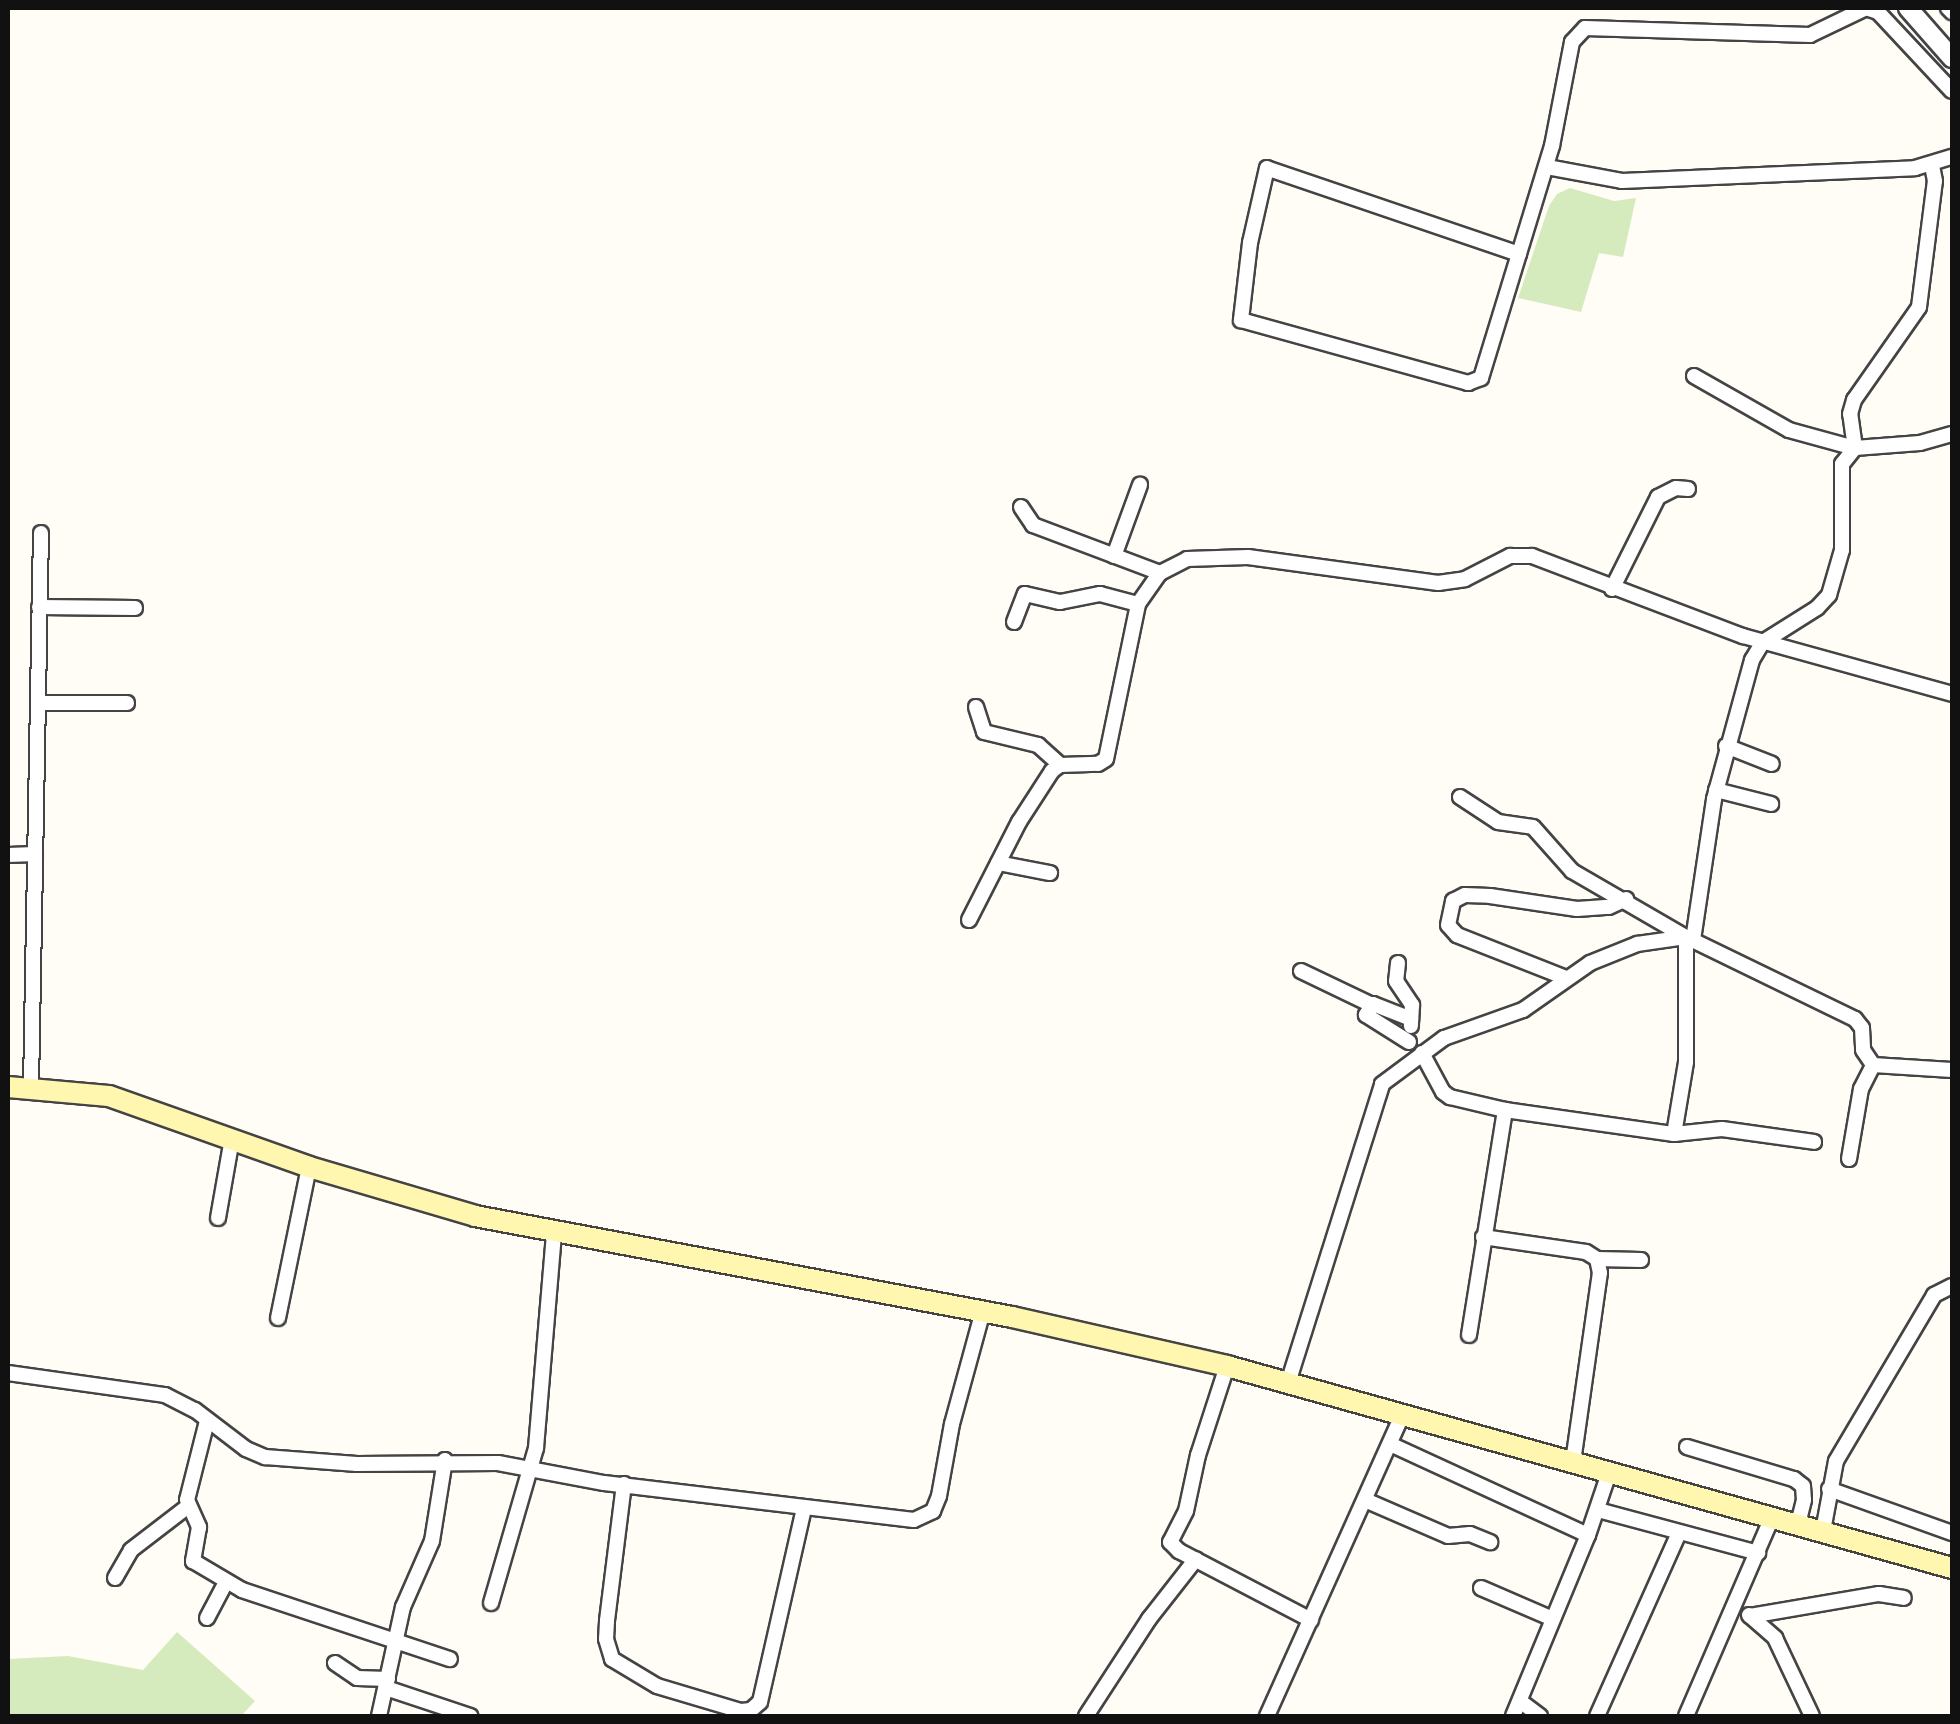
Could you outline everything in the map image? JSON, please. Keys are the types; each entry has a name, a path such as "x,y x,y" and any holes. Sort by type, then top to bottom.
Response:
{"main road":[{"path":"8,1088 31,1086 109,1096 416,1202 554,1233 983,1311 1226,1366 1952,1568"}],"street":[{"path":"1519,254 1267,168 1240,312 1246,325 1468,383 1477,382 1519,254 1547,166 1575,35 1592,27 1810,35 1836,26 1860,8 1872,9 1952,92"},
{"path":"1908,8 1951,55"},
{"path":"1547,166 1622,182 1932,165 1952,158"},
{"path":"1674,1134 1686,1062 1689,939 1726,746 1752,660 1763,642 1817,608 1829,595 1842,550 1842,464 1854,448 1850,414 1854,400 1918,307 1935,181 1932,165"},
{"path":"1694,376 1789,430 1854,448 1920,443 1952,434"},
{"path":"1114,556 1140,485"},
{"path":"1612,589 1658,497 1676,488 1688,489"},
{"path":"1022,508 1033,526 1160,573"},
{"path":"31,1086 41,533"},
{"path":"976,707 984,732 1038,745 1060,765 1098,764 1110,752 1138,604 1160,573 1187,559 1222,555 1438,583 1465,579 1498,560 1520,554 1763,642 1952,694"},
{"path":"1014,622 1025,594 1060,602 1100,594 1138,604"},
{"path":"40,607 136,608"},
{"path":"38,704 127,704"},
{"path":"1726,746 1772,764"},
{"path":"969,920 986,894 1019,822 1060,765"},
{"path":"1716,790 1771,804"},
{"path":"1460,797 1505,824 1533,828 1572,871 1689,939 1855,1019 1862,1028 1863,1050 1872,1065"},
{"path":"8,855 35,854"},
{"path":"998,863 1050,873"},
{"path":"1566,978 1456,934 1448,925 1452,901 1465,896 1490,896 1577,910 1609,907 1626,899"},
{"path":"1288,1383 1382,1084 1407,1062 1460,1031 1527,1008 1566,978 1630,946 1689,939"},
{"path":"1398,963 1396,980 1411,1000 1407,1062"},
{"path":"1301,971 1412,1019"},
{"path":"1372,1004 1368,1019 1409,1042"},
{"path":"1422,1053 1443,1092 1505,1110 1674,1134 1722,1128 1814,1142"},
{"path":"1872,1065 1952,1070"},
{"path":"1850,1159 1861,1089 1872,1065"},
{"path":"1469,1335 1505,1110"},
{"path":"218,1218 232,1138"},
{"path":"278,1318 309,1167"},
{"path":"491,1603 531,1468 540,1418 554,1233"},
{"path":"1484,1237 1586,1252 1597,1260 1641,1260"},
{"path":"1574,1462 1599,1284 1597,1260"},
{"path":"1823,1531 1836,1461 1934,1295 1952,1286"},
{"path":"8,1373 145,1390 182,1402 246,1450 265,1456 356,1464 446,1460 531,1468 898,1520 925,1518 933,1511 983,1311"},
{"path":"1226,1366 1198,1455 1186,1512 1171,1533 1170,1542 1311,1620"},
{"path":"1267,1716 1403,1414"},
{"path":"115,1578 131,1550 187,1507 207,1420"},
{"path":"1390,1444 1588,1536"},
{"path":"1687,1447 1794,1479 1803,1486 1798,1524"},
{"path":"379,1716 408,1593 429,1554 446,1460"},
{"path":"1513,1716 1588,1536 1609,1473"},
{"path":"624,1484 607,1621 606,1639 612,1659 658,1686 725,1709 752,1713 760,1702 804,1508"},
{"path":"1829,1490 1952,1533"},
{"path":"1364,1500 1448,1536 1470,1534 1490,1542"},
{"path":"187,1507 199,1528 193,1561 226,1582 450,1659"},
{"path":"1598,1510 1758,1553"},
{"path":"1686,1716 1772,1518"},
{"path":"1597,1716 1680,1532"},
{"path":"1086,1716 1188,1555"},
{"path":"207,1618 226,1582"},
{"path":"1481,1588 1553,1619"},
{"path":"1750,1616 1878,1594 1904,1598"},
{"path":"1735,1607 1775,1638 1812,1716"},
{"path":"335,1663 357,1678 387,1684 470,1716"},
{"path":"1520,1701 1540,1716"}],"green space":[{"path":"1570,188 1614,201 1636,198 1623,257 1599,253 1581,312 1518,298 1549,206 1557,194"},
{"path":"177,1632 255,1701 241,1716 8,1716 8,1659 68,1656 143,1670"}]}
